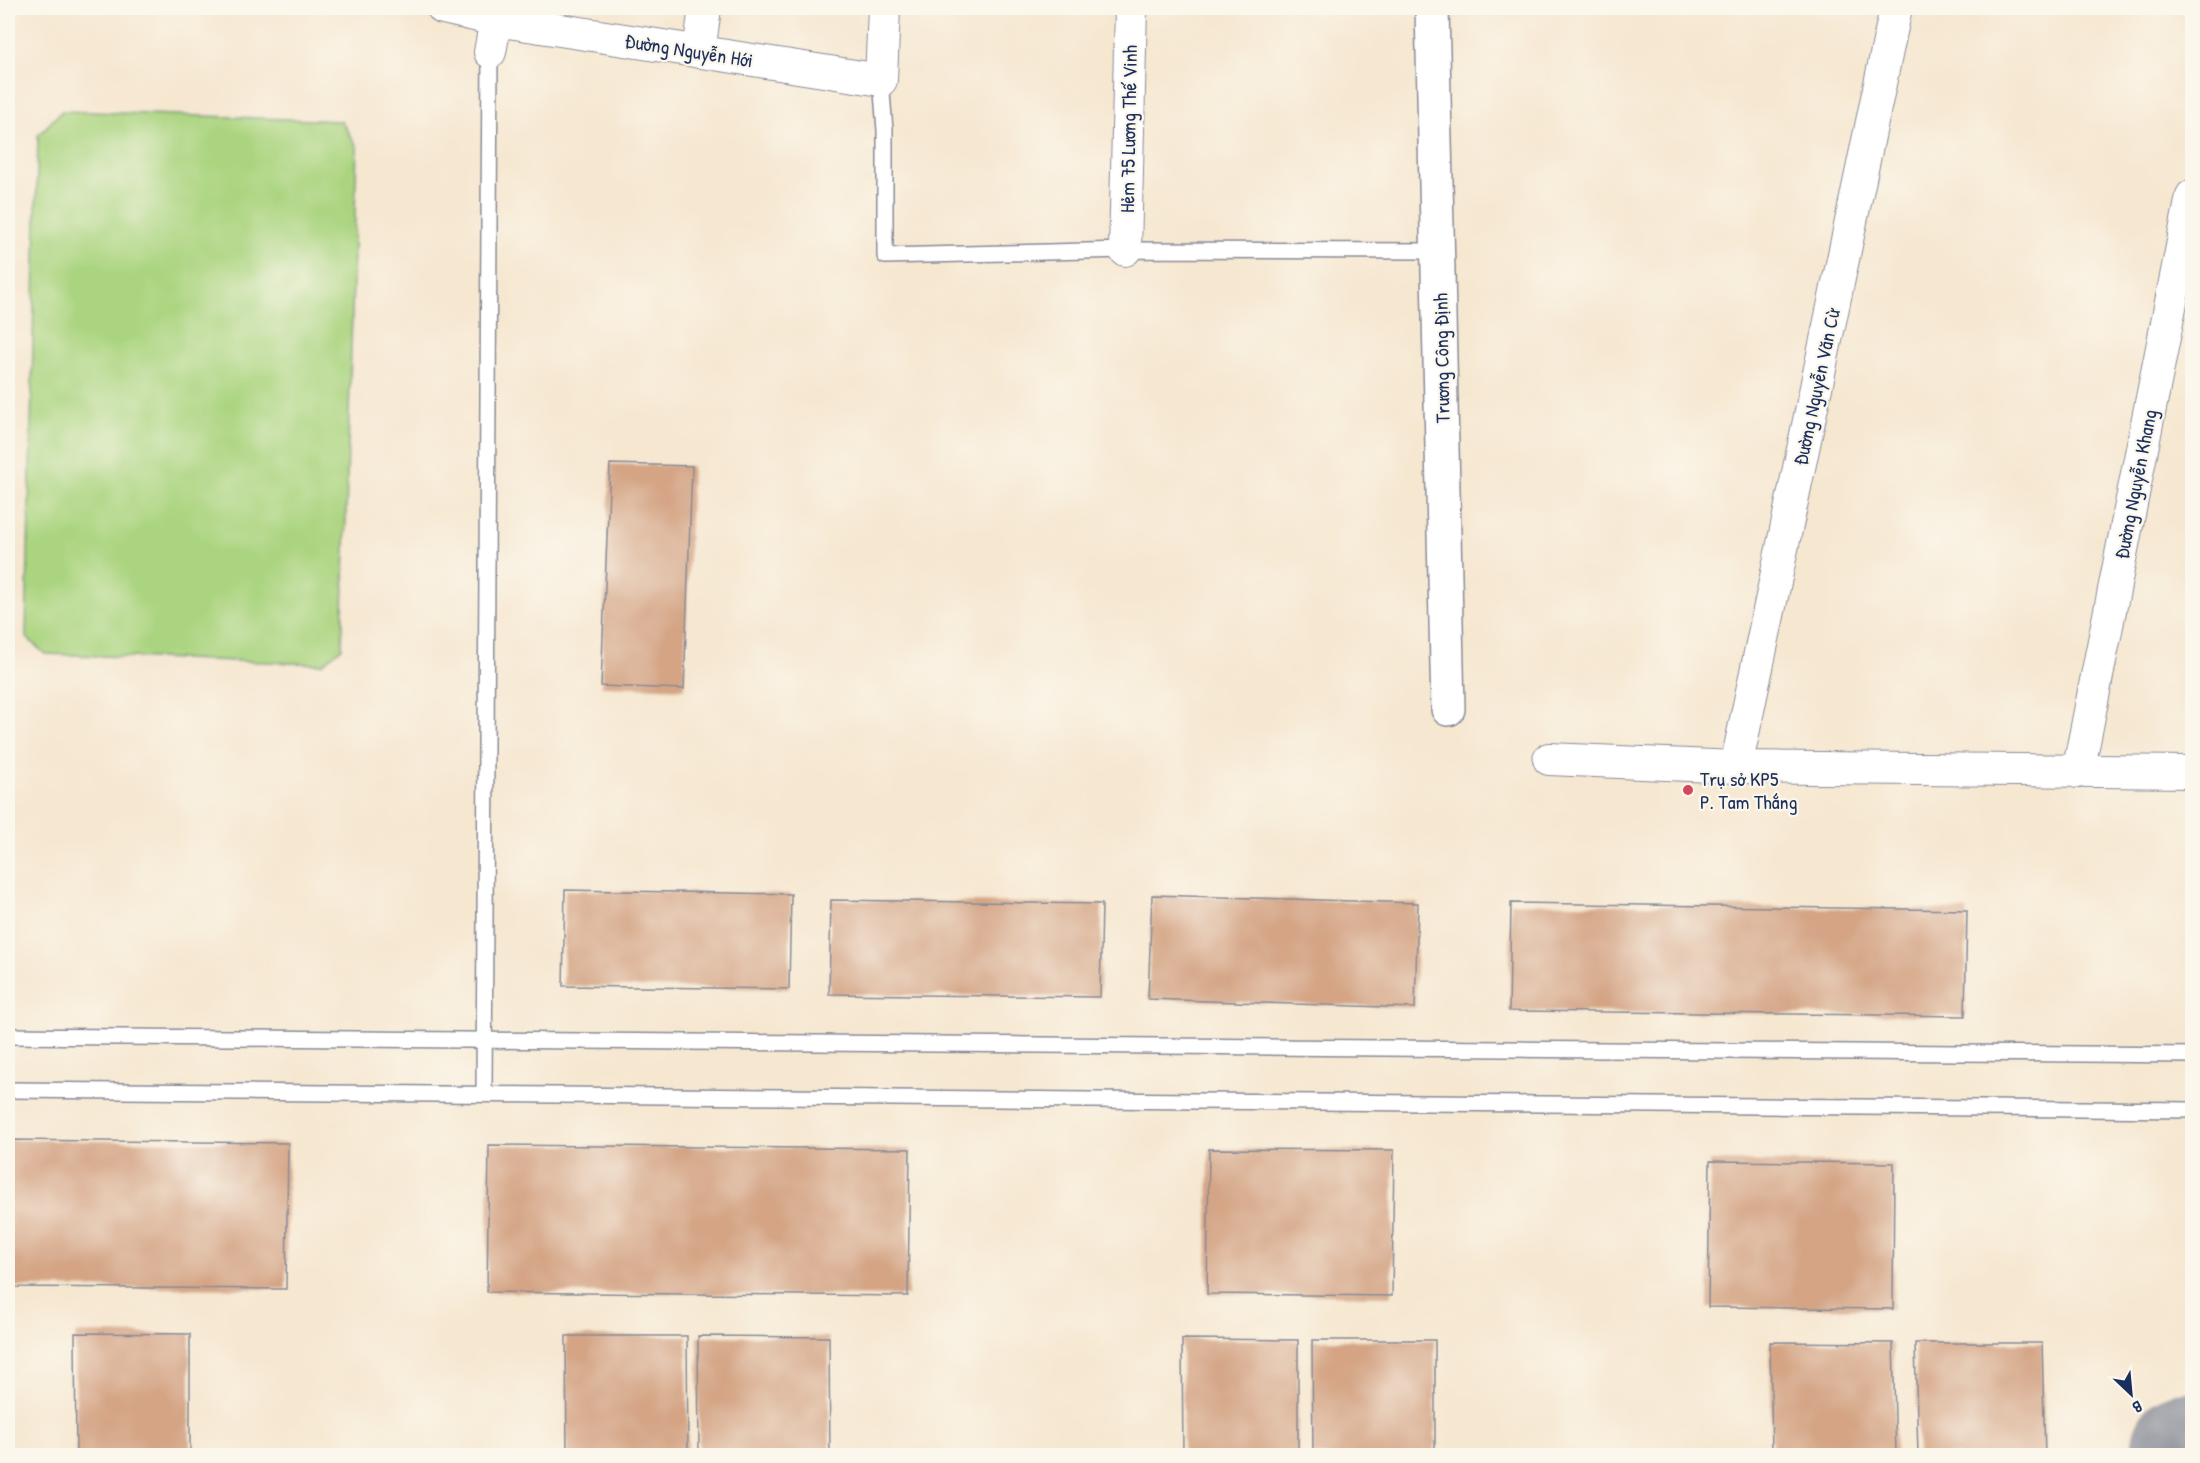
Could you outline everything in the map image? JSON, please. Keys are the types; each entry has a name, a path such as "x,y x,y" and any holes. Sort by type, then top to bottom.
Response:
{"street":[{"name":"Đường Nguyễn Hới","path":"443,8 497,14 699,52 881,80"},
{"path":"699,52 705,8"},
{"path":"881,80 884,8"},
{"name":"Hẻm 75 Lương Thế Vinh","path":"1125,250 1131,8"},
{"name":"Trương Công Định","path":"1432,8 1448,709"},
{"name":"Đường Nguyễn Văn Cừ","path":"1736,767 1896,8"},
{"path":"490,52 497,14"},
{"name":"Đường Nguyễn Khang","path":"2078,772 2193,196"},
{"path":"1549,759 1736,767 2193,772"}],"lane":[{"path":"484,1093 490,52"},
{"path":"881,80 885,130 885,255 1125,250 1438,251"},
{"path":"8,1036 2193,1055"},
{"path":"8,1090 2193,1110"}],"green space":[{"path":"62,111 341,121 357,146 342,648 322,664 45,654 26,637 38,135"}],"building":[{"path":"610,464 692,466 684,689 601,686"},
{"path":"565,890 791,894 789,989 563,986"},
{"path":"1152,895 1418,903 1415,1008 1148,999"},
{"path":"831,900 1102,904 1100,997 829,994"},
{"path":"1511,903 1967,910 1965,1016 1509,1011"},
{"path":"8,1140 288,1143 286,1289 8,1287"},
{"path":"489,1145 910,1149 908,1296 487,1292"},
{"path":"1209,1149 1394,1150 1392,1296 1207,1294"},
{"path":"1710,1161 1894,1163 1893,1309 1708,1307"},
{"path":"75,1333 190,1334 190,1456 76,1456"},
{"path":"566,1336 687,1336 688,1456 567,1456"},
{"path":"698,1336 829,1337 830,1456 699,1456"},
{"path":"1182,1339 1298,1340 1298,1456 1183,1456"},
{"path":"1312,1340 1435,1340 1435,1456 1313,1456"},
{"path":"1770,1342 1893,1343 1896,1456 1772,1456"},
{"path":"1915,1343 2042,1343 2045,1456 1918,1456"}],"taxiway":[{"path":"2185,1445 2185,1456"}],"place":[{"name":"Trụ sở KP5 P. Tam Thắng","path":"1688,790"}]}
